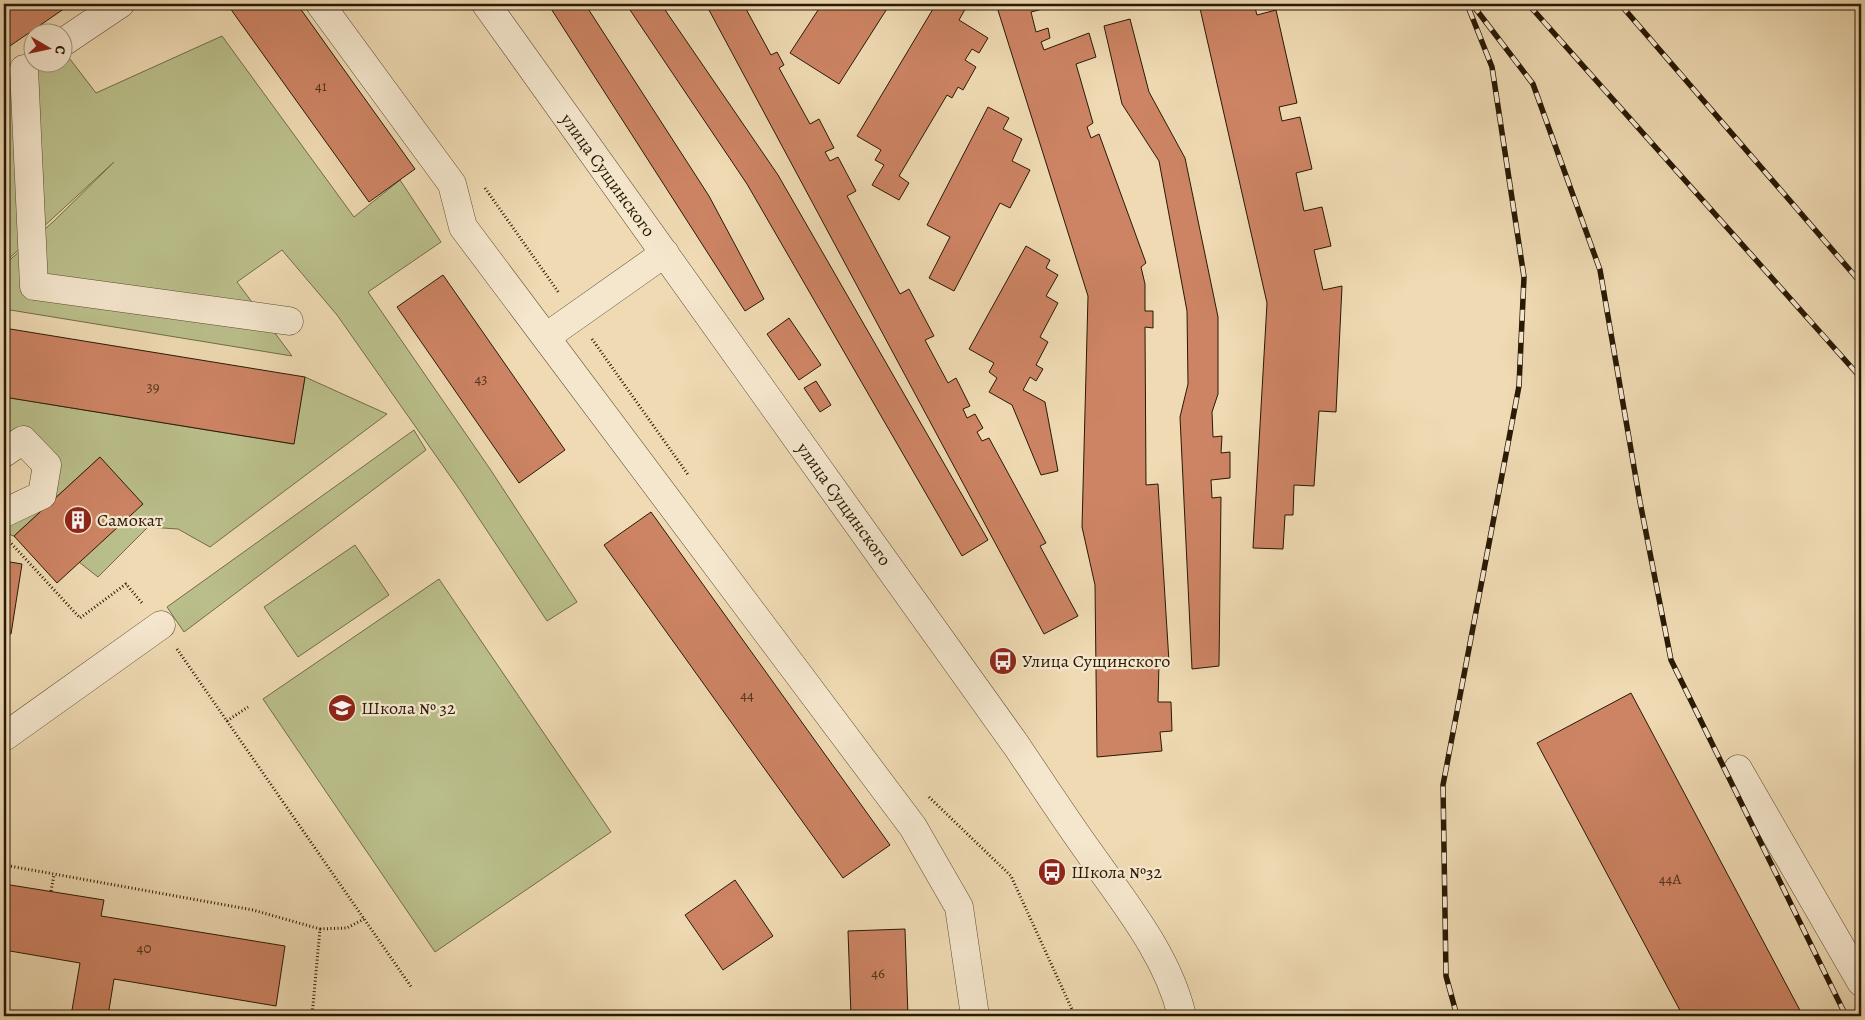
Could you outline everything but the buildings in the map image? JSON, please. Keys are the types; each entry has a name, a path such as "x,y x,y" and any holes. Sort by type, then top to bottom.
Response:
{"street":[{"path":"72,36 120,4"},
{"path":"320,4 452,184 463,227 913,826 959,908 975,1016"},
{"name":"улица Сущинского","path":"486,4 1016,745 1134,917 1158,956 1178,1000 1182,1016"},
{"path":"21,71 34,286 289,321"},
{"path":"546,337 665,253"},
{"path":"4,453 23,440 47,465 42,495 4,513"},
{"path":"4,738 161,625"},
{"path":"1738,769 1861,982"}],"path":[{"path":"479,180 690,477"},
{"path":"4,538 9,541 80,618 126,584 161,625 412,988"},
{"path":"227,721 248,707"},
{"path":"926,793 1011,876 1075,1016"},
{"path":"4,865 253,910 320,929 347,928 364,919"},
{"path":"51,891 54,874"},
{"path":"312,1016 320,929"}],"green space":[{"path":"222,36 354,217 400,180 441,242 368,292 490,469 577,602 547,621 460,490 337,315 282,250 237,282 292,356 4,309 4,265 54,221 114,162 4,263 4,85 22,72 72,72 72,62 96,93"},
{"path":"305,377 387,414 210,547 178,529 148,527 98,577 79,562 100,457 14,536 4,533 4,513 13,509 47,465 4,453 4,397 293,444"},
{"path":"414,430 426,450 184,632 167,607"},
{"path":"355,545 389,595 298,657 264,607"},
{"path":"439,579 611,832 435,952 263,699"}],"railway":[{"path":"1457,1016 1446,976 1443,785 1519,386 1524,277 1492,67 1467,4"},
{"path":"1472,4 1533,84 1600,270 1640,502 1671,660 1846,1016"},
{"path":"1528,4 1861,378"},
{"path":"1620,4 1861,283"}],"place":[{"name":"Самокат","path":"78,520"},
{"name":"Улица Сущинского","path":"1003,661"},
{"name":"Школа № 32","path":"342,708"},
{"name":"Школа №32","path":"1052,872"}]}
